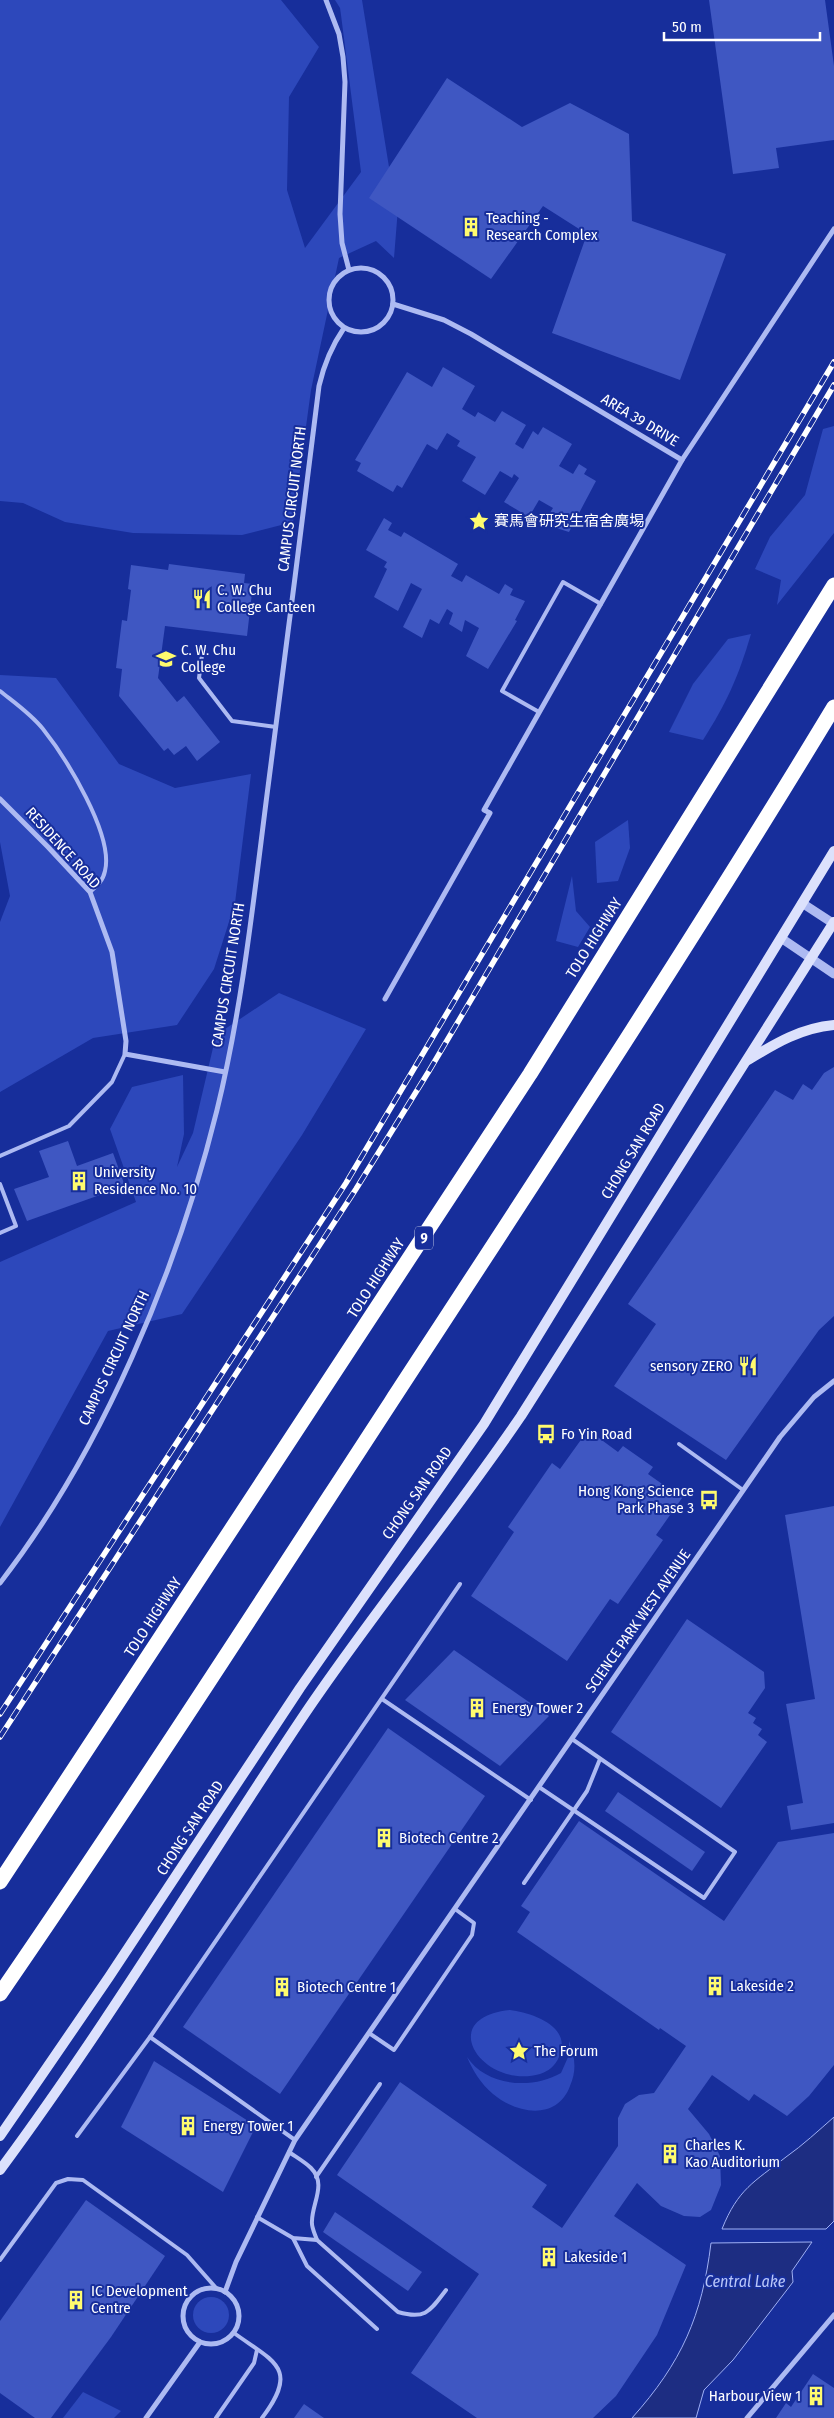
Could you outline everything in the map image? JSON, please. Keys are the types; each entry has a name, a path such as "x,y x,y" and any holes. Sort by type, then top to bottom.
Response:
{"highway":[{"name":"TOLO HIGHWAY","path":"0,1882 530,1074 834,584"},
{"path":"0,1994 89,1864 472,1277 768,816 834,707"}],"main road":[{"name":"CHONG SAN ROAD","path":"0,2136 109,1977 300,1688 484,1424 834,851"},
{"path":"0,2170 110,2013 336,1669 483,1473 522,1416 834,923"},
{"path":"746,1061 777,1042 800,1031 834,1024"}],"street":[{"path":"326,0 339,34 344,57 345,82 340,214 342,243 350,270"},
{"name":"AREA 39 DRIVE","path":"393,304 444,320 471,334 682,460 834,229"},
{"path":"360,268 371,269 381,274 388,283 392,293 393,304 390,315 384,324 375,330 365,333 344,328 336,322 328,302 333,282 350,270 360,268"},
{"name":"CAMPUS CIRCUIT NORTH","path":"0,1583 62,1491 128,1366 153,1308 189,1209 217,1110 241,992 319,386 324,362 344,328"},
{"path":"385,999 490,813 484,810 682,460"},
{"name":"RESIDENCE ROAD","path":"0,799 90,892 112,952 126,1042 125,1054"},
{"path":"802,903 834,923"},
{"path":"781,938 834,974"},
{"path":"125,1054 224,1072"},
{"name":"SCIENCE PARK WEST AVENUE","path":"225,2292 256,2217 295,2140 780,1437 814,1397 834,1381"},
{"path":"217,2289 225,2292 237,2306 238,2324 234,2333 218,2343 200,2342 187,2330 184,2322 186,2304 199,2291 217,2289"},
{"path":"747,2418 834,2315"},
{"path":"146,2418 200,2342"}],"lane":[{"path":"539,712 502,691 564,582 601,604"},
{"path":"203,647 199,678 232,721 276,727"},
{"path":"0,691 24,710 43,729 74,773 102,833 106,849 106,870 101,882 90,892"},
{"path":"0,1156 69,1126 112,1082 125,1054"},
{"path":"0,1184 16,1226 0,1233"},
{"path":"678,1444 743,1490"},
{"path":"77,2136 150,2037 460,1584"},
{"path":"382,1699 531,1800"},
{"path":"539,1787 704,1898 735,1852 572,1739"},
{"path":"524,1883 587,1792 600,1759"},
{"path":"369,2032 394,2050 472,1935 474,1923 455,1909"},
{"path":"150,2037 295,2140"},
{"path":"316,2177 380,2084"},
{"path":"288,2152 313,2169 316,2177 319,2192 313,2208 311,2223 317,2240 398,2312 412,2316 423,2315 432,2308 446,2290"},
{"path":"0,2260 56,2183 68,2179 83,2180 187,2255 217,2289"},
{"path":"256,2217 293,2238 317,2240"},
{"path":"293,2238 307,2266 377,2328"},
{"path":"234,2333 274,2362 281,2371 282,2386 273,2404 262,2418"},
{"path":"216,2418 254,2363 257,2350"}],"shaded area":[{"path":"0,0 281,0 319,47 289,97 287,190 305,248 361,172 340,8 335,0 362,0 389,167 402,158 394,258 376,241 339,258 311,390 293,522 242,535 133,533 65,522 23,503 0,501"},
{"path":"834,426 834,533 777,605 781,580 755,569 770,537 805,495 823,429"},
{"path":"751,634 731,689 719,714 703,740 669,732 693,684 728,639"},
{"path":"0,675 56,678 119,764 175,788 251,774 235,903 214,969 177,1025 93,1038 0,1092 0,922 10,896 0,842"},
{"path":"628,820 630,848 618,881 597,883 595,842"},
{"path":"572,876 576,911 590,927 578,947 556,941"},
{"path":"279,993 366,1029 302,1135 182,1314 108,1331 0,1527 0,1262 136,1202 110,1129 132,1087 183,1075 184,1134 177,1167 193,1133 216,1035"},
{"path":"510,2010 539,2018 555,2029 560,2037 562,2046 559,2057 554,2066 549,2070 540,2074 519,2076 501,2072 486,2063 475,2051 471,2038 474,2026 487,2016"},
{"path":"569,2041 574,2063 574,2074 570,2086 564,2097 556,2105 536,2111 513,2106 493,2094 481,2082 467,2057 475,2067 497,2079 510,2082 537,2082 561,2073 569,2055"},
{"path":"211,2297 224,2302 229,2315 224,2328 211,2333 198,2328 193,2315 198,2302"},
{"path":"83,2392 121,2411 114,2418 63,2418"}],"water":[{"name":"Central Lake","path":"834,2117 834,2221 826,2229 722,2229 734,2204 748,2187"},
{"name":"Central Lake","path":"812,2242 792,2271 793,2282 733,2360 704,2390 696,2418 632,2418 664,2377 687,2337 702,2293 711,2243"}],"building":[{"path":"709,0 825,0 834,66 834,140 776,148 779,168 733,174"},
{"name":"Teaching - Research Complex","path":"447,78 522,127 570,103 629,134 632,221 726,254 680,380 552,333 587,234 543,206 491,279 369,198"},
{"path":"443,367 475,386 462,409 475,417 478,412 495,422 502,411 526,425 515,444 523,449 533,431 538,435 543,427 572,444 559,466 573,474 579,464 587,469 584,474 596,481 569,532 553,527 555,524 546,519 553,508 539,500 529,517 504,502 519,478 514,474 512,478 500,471 485,495 462,481 476,457 457,446 460,441 447,433 437,450 427,444 402,488 397,485 393,492 357,471 361,463 355,460 407,372 432,387"},
{"path":"384,518 392,523 388,530 401,537 404,532 458,564 451,576 462,582 466,575 499,594 505,584 513,589 510,595 525,601 515,620 517,621 488,669 466,656 479,628 465,620 462,632 449,624 453,613 447,609 439,624 430,619 422,638 403,627 422,589 411,583 398,611 374,597 387,569 384,567 387,562 366,550"},
{"name":"C. W. Chu College","path":"169,564 245,574 244,583 253,584 247,636 165,626 158,678 177,702 184,696 220,742 197,761 186,746 174,755 168,748 164,751 119,696 122,669 116,668 122,620 127,621 131,590 128,589 131,565 168,570"},
{"path":"834,1067 834,1316 819,1330 726,1460 614,1386 656,1324 628,1304 775,1090 793,1100 803,1084 812,1090 824,1073"},
{"name":"University Residence No. 10","path":"68,1141 77,1166 113,1153 125,1186 27,1221 14,1189 49,1177 39,1151"},
{"path":"588,1430 618,1452 623,1446 653,1467 648,1474 682,1498 656,1535 663,1540 618,1604 610,1599 567,1661 471,1596 514,1532 508,1527 552,1463 560,1469"},
{"path":"834,1506 834,1823 791,1830 787,1806 803,1803 786,1704 815,1699 785,1515"},
{"path":"687,1619 764,1672 765,1688 748,1713 756,1718 753,1723 762,1729 758,1735 767,1742 721,1808 611,1732"},
{"name":"Energy Tower 2","path":"454,1650 549,1716 500,1766 405,1700"},
{"path":"388,1728 485,1796 280,2094 183,2027"},
{"path":"618,1792 705,1852 692,1871 605,1811"},
{"path":"579,1821 724,1921 778,1842 834,1833 834,2065 809,2096 787,2116 754,2094 749,2101 712,2075 688,2109 709,2134 720,2156 721,2185 711,2210 700,2217 684,2216 661,2206 637,2183 614,2216 686,2265 657,2335 616,2396 593,2418 477,2418 411,2373 479,2274 337,2175 400,2082 547,2185 532,2207 562,2228 618,2146 618,2118 625,2104 639,2095 654,2093 686,2046 660,2028 659,2030 517,1932 530,1912 521,1906"},
{"name":"Energy Tower 1","path":"154,2061 256,2126 223,2192 121,2127"},
{"name":"IC Development Centre","path":"86,2200 165,2256 111,2337 51,2418 35,2418 0,2393 0,2321"},
{"path":"335,2212 422,2272 408,2291 323,2232"},
{"name":"Harbour View 1","path":"813,2374 834,2388 834,2418 776,2418 786,2403 791,2407"},
{"path":"304,2404 324,2418 294,2418"}],"railway":[{"path":"0,1714 346,1183 834,362"},
{"path":"0,1737 356,1189 429,1071 834,385"}],"place":[{"name":"Teaching - Research Complex","path":"471,227"},
{"name":"賽馬會研究生宿舍廣埸","path":"479,521"},
{"name":"C. W. Chu College Canteen","path":"202,599"},
{"name":"C. W. Chu College","path":"166,659"},
{"name":"University Residence No. 10","path":"79,1181"},
{"name":"sensory ZERO","path":"748,1366"},
{"name":"Fo Yin Road","path":"546,1434"},
{"name":"Hong Kong Science Park Phase 3","path":"709,1500"},
{"name":"Energy Tower 2","path":"477,1708"},
{"name":"Biotech Centre 2","path":"384,1838"},
{"name":"Lakeside 2","path":"715,1986"},
{"name":"Biotech Centre 1","path":"282,1987"},
{"name":"The Forum","path":"519,2051"},
{"name":"Energy Tower 1","path":"188,2126"},
{"name":"Charles K. Kao Auditorium","path":"670,2154"},
{"name":"Lakeside 1","path":"549,2257"},
{"name":"IC Development Centre","path":"76,2300"},
{"name":"Harbour View 1","path":"816,2396"}]}
